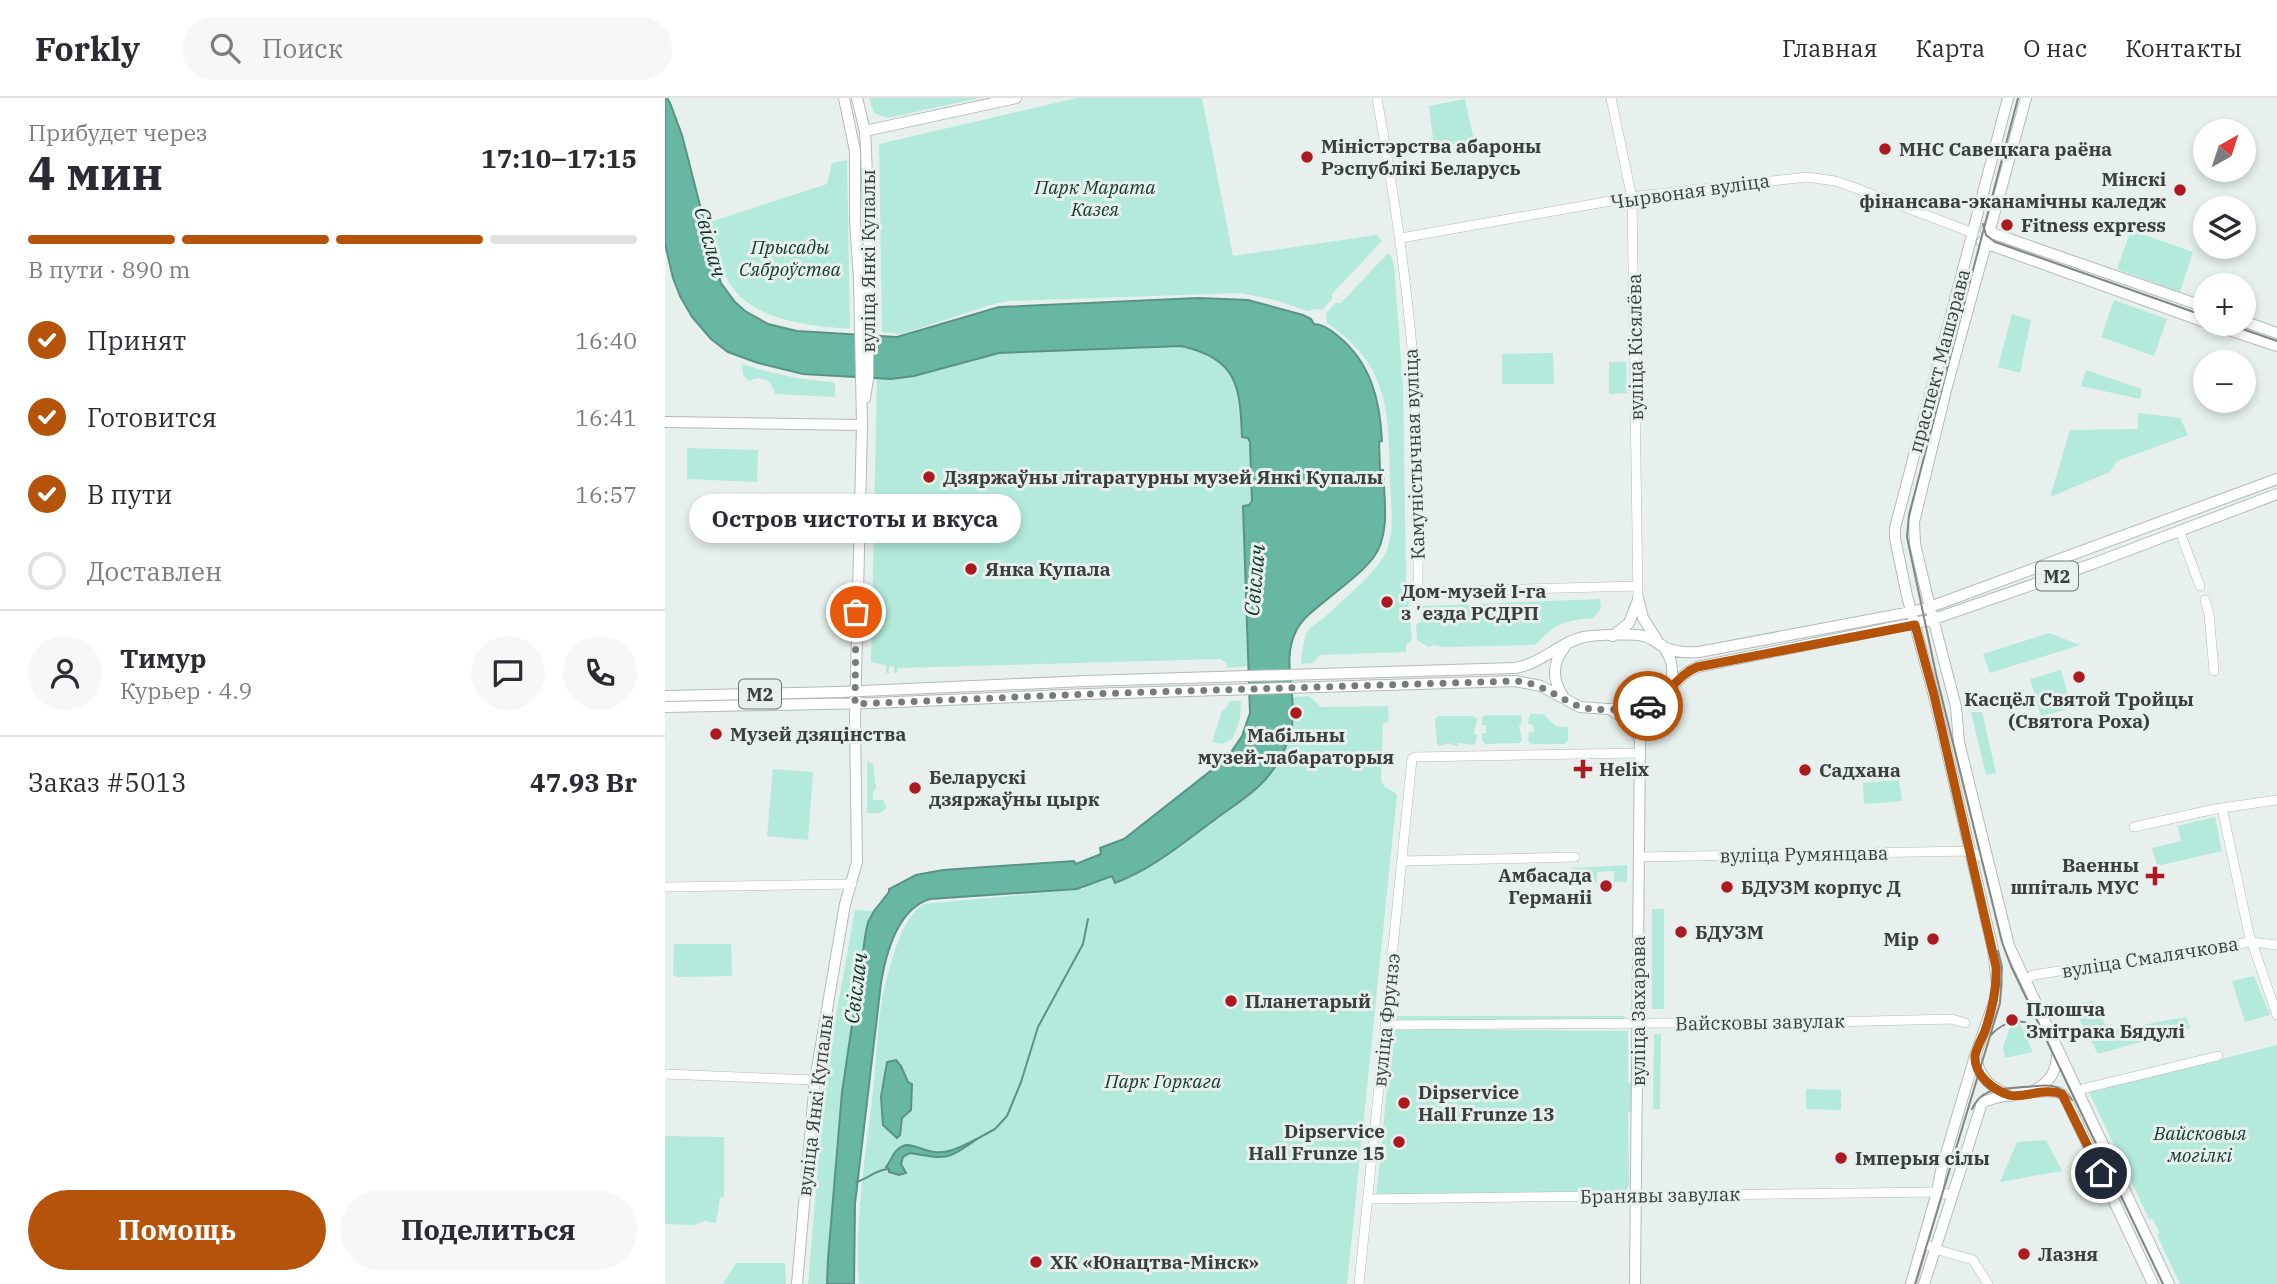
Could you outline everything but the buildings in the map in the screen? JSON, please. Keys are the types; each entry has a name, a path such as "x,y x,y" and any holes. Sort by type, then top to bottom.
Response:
{"main road":[{"name":"вуліца Янкі Купалы","path":"844,98 849,121 861,150"},
{"name":"вуліца Янкі Купалы","path":"797,1284 815,1080 845,904 857,862 855,691 865,335 861,150 865,131 857,98"},
{"path":"849,121 861,131 865,131 1016,98"},
{"name":"праспект Машэрава","path":"1911,1284 1975,1056 1975,1026 1995,999 1996,967 1934,695 1911,612 1895,528 2008,98"},
{"name":"праспект Машэрава","path":"2026,98 1933,444 1913,533 1956,707 1959,742 1986,859 2009,946 2169,1284"},
{"path":"862,118 869,125 879,128"},
{"path":"861,150 879,128"},
{"name":"Чырвоная вуліца","path":"1972,233 1990,232 2193,303"},
{"name":"Чырвоная вуліца","path":"1972,233 1986,244 2193,318"},
{"path":"2256,326 2277,333"},
{"path":"2247,336 2277,346"},
{"path":"665,422 862,425"},
{"path":"1918,440 1933,444"},
{"name":"М2","path":"665,696 1515,668 1530,665 1585,637 1639,635 1679,651 1699,652 1930,607 2277,479"},
{"name":"М2","path":"665,708 1523,681 1541,686 1580,707 1646,707 1697,667 1934,620 2180,532 2277,494"},
{"path":"1613,636 1629,623 1635,613 1638,592"},
{"path":"1638,592 1647,626 1669,654 1673,668 1671,683 1662,697"},
{"path":"1568,644 1558,658 1555,675 1560,691 1568,700"},
{"name":"вуліца Захарава","path":"1635,1284 1639,753 1646,717 1662,697"},
{"path":"1608,709 1630,722 1640,739"},
{"path":"2031,1093 2052,1077 2058,1063 2057,1048"},
{"path":"1975,1056 1979,1072 1984,1079 1994,1089 2011,1096"},
{"path":"1924,1284 1982,1103 1991,1098 2056,1092 2066,1099 2153,1284"}],"street":[{"name":"Камуністычная вуліца","path":"1377,98 1401,238 1409,314 1417,424 1418,592 1638,592"},
{"name":"вуліца Кісялёва","path":"1611,98 1632,198 1638,592"},
{"name":"Чырвоная вуліца","path":"1401,238 1632,198 1807,177 1850,186 1972,233"},
{"path":"2180,532 2200,586"},
{"path":"2205,600 2209,614 2214,671"},
{"name":"вуліца Фрунзэ","path":"1359,1284 1411,764 1415,757 1639,753"},
{"path":"2134,827 2222,808 2277,800"},
{"path":"2222,808 2251,942 2277,1015"},
{"path":"1970,851 1986,859"},
{"name":"вуліца Румянцава","path":"1639,857 1970,851"},
{"path":"1402,861 1575,857"},
{"path":"665,887 852,884"},
{"name":"вуліца Смалячкова","path":"2025,980 2033,975 2251,942 2277,945"},
{"name":"Вайсковы завулак","path":"1385,1025 1952,1019 1975,1026"},
{"path":"2078,1090 2218,1056"},
{"path":"665,1074 815,1080"},
{"name":"Бранявы завулак","path":"1368,1199 1937,1192 1952,1195"},
{"path":"1923,1243 1973,1260 1987,1284"}],"green space":[{"path":"869,98 979,98 888,118 874,113"},
{"name":"Парк Марата Казея","path":"1077,98 1202,98 1233,256 1377,235 1382,241 1332,294 1332,299 1322,310 1307,311 1275,300 1240,293 1010,301 901,334 882,332 879,144"},
{"path":"1465,99 1474,141 1434,147 1429,106"},
{"name":"Прысады Сяброўства","path":"847,160 850,329 779,318 747,302 725,275 710,222 827,184 832,163"},
{"path":"2131,230 2193,252 2180,292 2117,269"},
{"path":"1388,253 1394,266 1403,387 1406,579 1412,640 1406,645 1406,652 1320,655 1313,663 1301,664 1307,632 1368,577 1382,560 1391,535 1389,435 1382,393 1363,356 1348,339 1327,323 1326,314 1335,303 1341,303"},
{"path":"2114,300 2167,319 2154,356 2101,337"},
{"path":"2012,314 2031,320 2020,373 1998,367"},
{"path":"1181,346 1200,351 1225,367 1237,389 1242,436 1250,442 1252,501 1243,507 1248,666 1227,668 1226,663 1220,659 898,668 897,673 894,673 894,667 889,666 889,673 886,673 886,665 871,662 877,379 914,376 999,353"},
{"path":"1553,353 1554,384 1502,384 1502,354"},
{"path":"1609,362 1626,362 1627,393 1609,394"},
{"path":"742,364 787,376 833,382 835,397 775,394 766,380 758,378 749,381 743,375"},
{"path":"2086,370 2142,389 2140,399 2081,386"},
{"path":"2138,413 2180,418 2188,435 2117,461 2110,472 2050,497 2070,430 2138,429"},
{"path":"687,448 758,450 757,482 687,479"},
{"path":"774,502 789,502 790,536 776,536"},
{"path":"1600,599 1601,608 1594,618 1561,624 1535,645 1429,647 1417,640 1416,624 1421,622 1420,606"},
{"path":"2049,633 2080,645 1990,673 1983,654"},
{"path":"2061,670 2072,708 2041,716 2030,679"},
{"name":"Парк Горкага","path":"1309,696 1321,707 1388,706 1389,722 1383,723 1381,781 1385,787 1397,794 1347,1284 859,1284 859,1212 880,1011 894,952 909,918 924,904 1084,889 1088,883 1112,876 1115,883 1159,862 1259,786 1282,754 1290,734 1293,697"},
{"path":"1229,701 1241,701 1240,719 1233,738 1222,744 1212,742 1222,711"},
{"path":"1971,712 1982,712 1996,773 1986,775"},
{"path":"1531,714 1543,714 1556,726 1568,727 1568,740 1565,744 1531,744 1528,741 1529,732 1534,732 1533,725 1528,724"},
{"path":"1521,715 1522,723 1519,725 1522,741 1485,744 1482,741 1482,733 1486,733 1486,725 1482,725 1482,717"},
{"path":"1438,716 1473,716 1477,719 1474,734 1477,735 1476,742 1473,745 1458,743 1458,746 1451,743 1439,746 1435,720"},
{"path":"867,761 873,764 876,788 873,800 883,800 886,806 879,813 867,813"},
{"path":"773,769 813,772 808,840 767,836"},
{"path":"1899,780 1902,801 1864,804 1863,783"},
{"path":"2215,817 2222,851 2157,866 2152,848 2181,841 2178,826"},
{"path":"1627,865 1627,882 1614,882 1614,871 1597,872 1597,883 1580,884 1572,878 1572,868"},
{"path":"1652,909 1664,909 1664,1009 1652,1009"},
{"path":"855,910 874,911 866,931 842,1092 827,1284 808,1284 826,1071"},
{"path":"674,944 731,944 732,976 673,975"},
{"path":"2254,976 2270,1015 2245,1022 2232,981"},
{"path":"2093,1001 2109,1031 2186,1017 2190,1028 2098,1054 2071,1004"},
{"path":"1397,1016 1625,1016 1625,1023 1397,1024"},
{"path":"2020,1023 2033,1052 2005,1058 2003,1047 2011,1024"},
{"path":"1393,1029 1628,1031 1628,1083 1631,1083 1632,1111 1628,1112 1629,1184 1626,1192 1376,1199"},
{"path":"1654,1034 1661,1034 1660,1109 1653,1109"},
{"name":"Вайсковыя могілкі","path":"2277,1045 2277,1284 2180,1284 2157,1235 2160,1233 2152,1218 2149,1219 2089,1092"},
{"path":"1806,1089 1841,1090 1841,1110 1806,1109"},
{"path":"665,1136 724,1137 724,1197 720,1198 716,1223 705,1221 693,1225 665,1224"},
{"path":"2046,1140 2062,1171 2000,1182 2017,1142"},
{"path":"736,1263 785,1263 786,1284 723,1284"}],"water":[{"name":"Свіслач","path":"665,98 670,103 682,135 721,283 745,311 768,324 797,331 897,337 999,307 1198,298 1248,300 1303,315 1338,336 1359,358 1366,370 1379,411 1382,441 1379,442 1380,470 1383,470 1385,504 1379,549 1353,579 1311,612 1296,631 1289,666 1292,725 1281,758 1266,779 1249,795 1166,855 1115,883 1112,876 1077,889 930,899 919,904 901,922 890,946 881,983 855,1204 854,1284 827,1284 842,1092 868,922 889,889 916,875 943,870 1074,861 1076,864 1101,854 1100,848 1124,839 1227,758 1242,736 1250,713 1243,506 1252,501 1250,442 1248,438 1242,437 1237,389 1225,367 1200,352 1181,346 999,353 914,376 891,379 803,374 758,363 728,352 711,339 692,317 673,278 665,244"},
{"path":"896,1060 908,1082 912,1084 911,1110 902,1118 900,1135 897,1138 883,1125 881,1097 887,1062"},
{"path":"977,1139 952,1155 939,1157 910,1153 903,1157 901,1164 906,1173 899,1175 889,1172 886,1167 895,1153 906,1145 931,1152 946,1152"}],"waterway":[{"path":"975,1140 995,1129 1007,1116 1038,1027 1083,944 1088,919"},
{"path":"856,1182 889,1169"}],"tram line":[{"path":"2018,98 1909,515 1907,537 1936,674 2002,942 2163,1284"},
{"path":"1983,224 1986,235 1995,242 2193,312"},
{"path":"2256,334 2277,341"},
{"path":"1915,1284 2000,1003 2002,967 1998,951"},
{"path":"1990,1036 2002,1026 2015,1022 2029,1023 2043,1032"},
{"path":"1972,1109 1987,1093 2007,1088 2050,1086 2061,1089 2072,1100"}],"way so far":[{"path":"856,612 855,704 1523,681 1541,686 1580,707 1608,709 1648,706"}],"place":[{"name":"МНС Савецкага раёна","path":"1885,149"},
{"name":"Міністэрства абароны Рэспублікі Беларусь","path":"1307,157"},
{"name":"Мінскі фінансава-эканамічны каледж","path":"2180,190"},
{"name":"Fitness express","path":"2007,225"},
{"name":"Дзяржаўны літаратурны музей Янкі Купалы","path":"929,477"},
{"name":"Янка Купала","path":"971,569"},
{"name":"Дом-музей I-га зʼезда РСДРП","path":"1387,602"},
{"name":"Остров чистоты и вкуса","path":"856,612"},
{"name":"Касцёл Святой Тройцы (Святога Роха)","path":"2079,677"},
{"name":"Мабільны музей-лабараторыя","path":"1296,713"},
{"name":"Музей дзяцінства","path":"716,734"},
{"name":"Helix","path":"1583,769"},
{"name":"Садхана","path":"1805,770"},
{"name":"Беларускі дзяржаўны цырк","path":"915,788"},
{"name":"Ваенны шпіталь МУС","path":"2155,876"},
{"name":"Амбасада Германіі","path":"1606,886"},
{"name":"БДУЗМ корпус Д","path":"1727,887"},
{"name":"БДУЗМ","path":"1681,932"},
{"name":"Мір","path":"1933,939"},
{"name":"Планетарый","path":"1231,1001"},
{"name":"Плошча Змітрака Бядулі","path":"2012,1020"},
{"name":"Dipservice Hall Frunze 13","path":"1404,1103"},
{"name":"Dipservice Hall Frunze 15","path":"1399,1142"},
{"name":"Імперыя сілы","path":"1841,1158"},
{"name":"Лазня","path":"2024,1254"},
{"name":"ХК «Юнацтва-Мінск»","path":"1036,1262"}],"route":[{"path":"1648,706 1658,701 1686,673 1697,667 1915,625 1934,695 1996,967 1995,999 1975,1056 1979,1072 1994,1089 2011,1096 2056,1092 2062,1094 2101,1173"}]}
